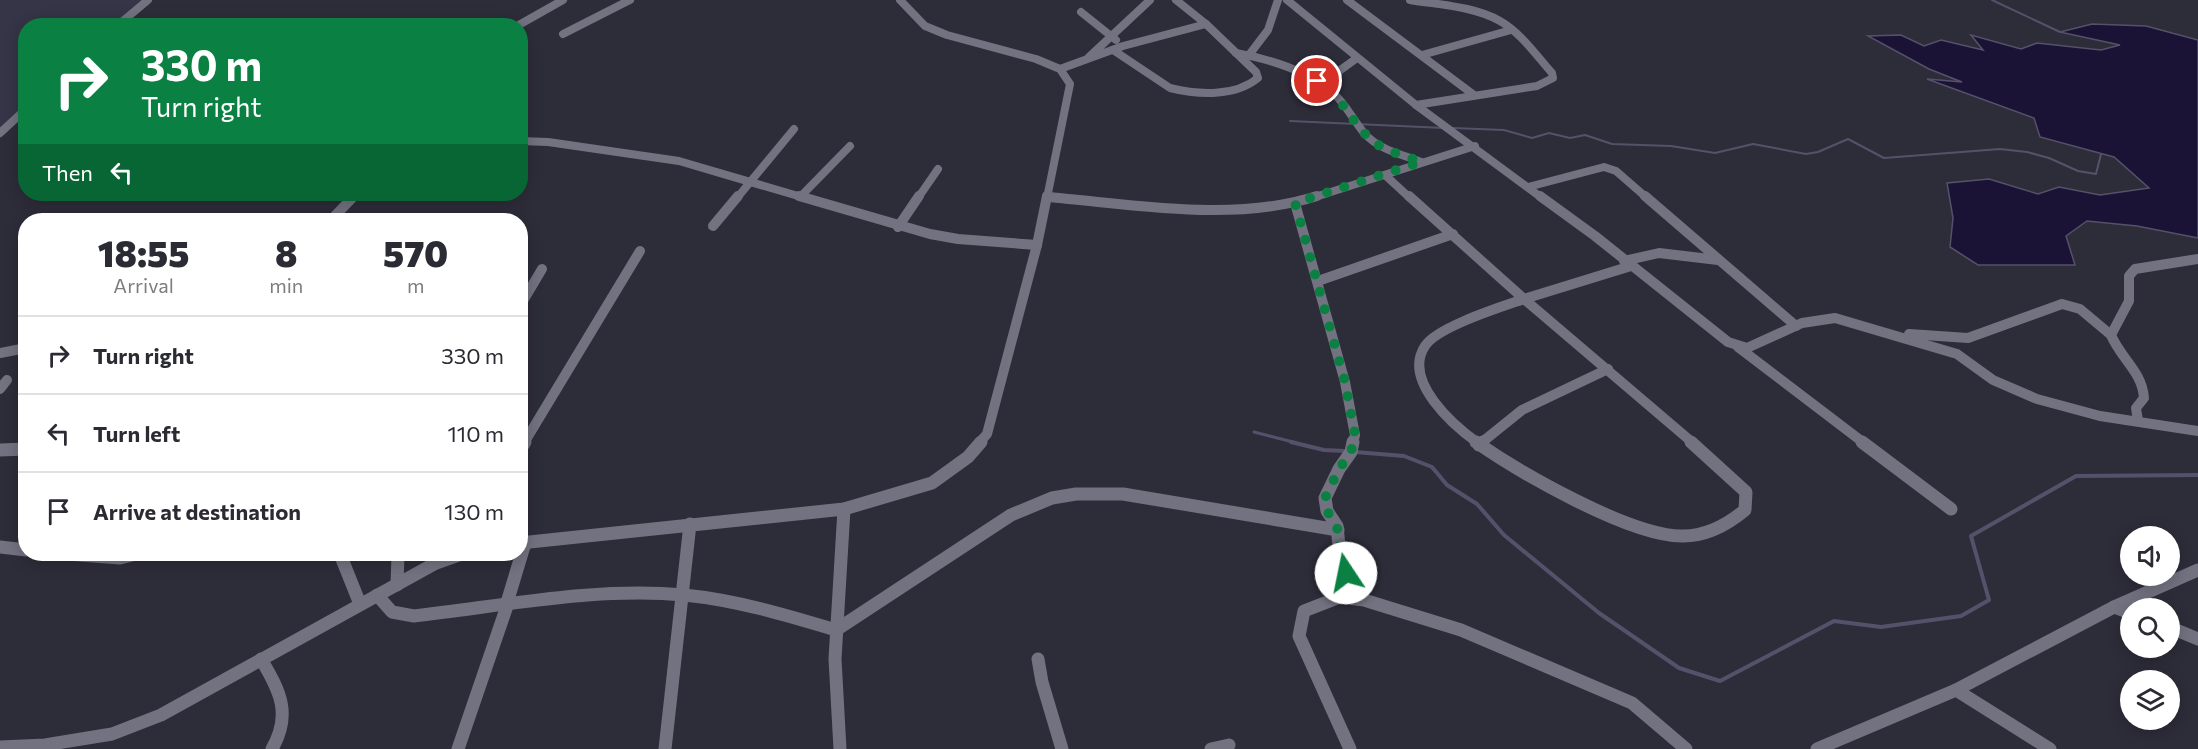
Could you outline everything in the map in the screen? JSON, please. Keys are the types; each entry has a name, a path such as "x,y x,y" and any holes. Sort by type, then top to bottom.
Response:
{"street":[{"path":"127,18 148,0"},
{"path":"528,20 563,0"},
{"path":"563,34 630,0"},
{"path":"528,542 844,509 932,483 968,457 987,434 1037,245 1070,84 1059,69 1036,58 925,26 900,0"},
{"path":"1086,59 1150,0"},
{"path":"1113,50 1170,88 1194,93 1243,87 1254,83 1258,78 1256,72 1206,24 1176,0"},
{"path":"1249,55 1268,32 1275,18 1278,0"},
{"path":"1347,0 1473,95"},
{"path":"1410,0 1489,16 1500,21 1544,64 1553,78 1537,86 1416,105"},
{"path":"1292,1 1357,58 1416,105 1595,236 1728,342 1738,347 1951,509"},
{"path":"1081,12 1123,46"},
{"path":"1059,69 1123,46 1206,24"},
{"path":"1422,55 1511,30"},
{"path":"1236,53 1249,55 1306,75 1333,92 1375,142 1421,162"},
{"path":"1333,92 1334,77 1357,58"},
{"path":"0,133 18,116"},
{"path":"712,226 794,129"},
{"path":"528,141 548,142 668,159 752,181 898,227 958,239 1037,245"},
{"path":"801,196 850,146"},
{"path":"1047,197 1201,209 1244,209 1295,203 1475,146"},
{"path":"1528,187 1595,168 1610,168 1647,196 1796,326"},
{"path":"898,227 938,169"},
{"path":"1384,175 1524,299 1608,369 1746,492 1745,510 1732,523 1701,534 1676,536 1642,529 1599,511 1479,445 1444,416 1429,394 1420,363 1425,344 1447,328 1524,299 1628,264 1640,254 1664,252 1720,261"},
{"path":"338,213 349,201"},
{"path":"1295,203 1345,382 1355,435 1351,452 1339,469 1325,498 1327,511 1338,530 1340,556 1351,598"},
{"path":"1318,281 1453,234"},
{"path":"528,433 640,251"},
{"path":"2111,335 2129,301 2131,272 2135,269 2198,259"},
{"path":"528,293 542,270"},
{"path":"1885,332 1968,338 2062,304 2080,309 2111,335 2133,364 2145,387 2144,398 2135,411 2138,421"},
{"path":"1738,347 1747,348 1796,326 1826,317 1957,354 1994,381 2037,399 2100,416 2198,431"},
{"path":"0,353 18,350"},
{"path":"1479,445 1522,410 1608,369"},
{"path":"0,450 18,449"},
{"path":"377,595 386,609 396,614 414,616 568,598 650,594 683,595 769,610 836,630 1011,515 1052,498 1076,494 1123,495 1338,530"},
{"path":"840,749 836,630 844,509"},
{"path":"665,749 690,524"},
{"path":"0,546 18,549"},
{"path":"343,561 360,604"},
{"path":"397,585 399,561"},
{"path":"0,747 44,747 112,734 161,715 360,604 442,561"},
{"path":"458,749 506,606 518,561"},
{"path":"1818,749 1956,690 2114,607 2198,570"},
{"path":"1350,749 1299,636 1304,611 1340,597 1364,600 1461,630 1595,686 1632,703 1686,749"},
{"path":"2114,607 2120,609"},
{"path":"2180,632 2198,639"},
{"path":"261,659 277,687 284,710 284,726 272,749"},
{"path":"1038,659 1042,682 1062,749"},
{"path":"1956,690 2050,749"},
{"path":"1211,749 1228,745"}],"shaded area":[{"path":"0,0 146,0 127,18 18,18 18,121 0,138"},
{"path":"2092,24 2146,26 2198,40 2198,238 2137,226 2087,221 2066,236 2075,265 1978,265 1950,247 1953,218 1947,183 1989,179 2038,194 2059,187 2100,195 2149,188 2114,157 2040,137 2034,118 1927,79 1962,82 1929,69 1868,36 1901,35 1924,46 1941,40 1983,50 1971,35 2021,49 2037,43 2101,50 2120,45 2060,32"}],"waterway":[{"path":"1992,0 2060,32"},
{"path":"1290,121 1444,128"},
{"path":"1453,128 1504,130 1532,138 1549,133 1570,138 1585,135 1612,144 1671,146 1715,153 1753,144 1806,154 1818,152 1848,139 1884,158 2000,149 2027,152 2049,158 2078,171 2096,174 2101,154"},
{"path":"1254,432 1297,443"},
{"path":"1291,442 1324,450 1345,451"},
{"path":"1355,452 1404,456 1432,467 1447,485 1477,504 1504,535 1599,613 1679,668 1720,681 1834,621 1881,627 1961,616 1989,600 1971,536 2076,476 2198,475"}],"route":[{"path":"1317,81 1340,99 1356,122 1375,142 1383,148 1421,162 1295,203 1345,382 1355,435 1351,452 1339,469 1325,498 1327,511 1337,526 1340,556 1346,573"}]}
